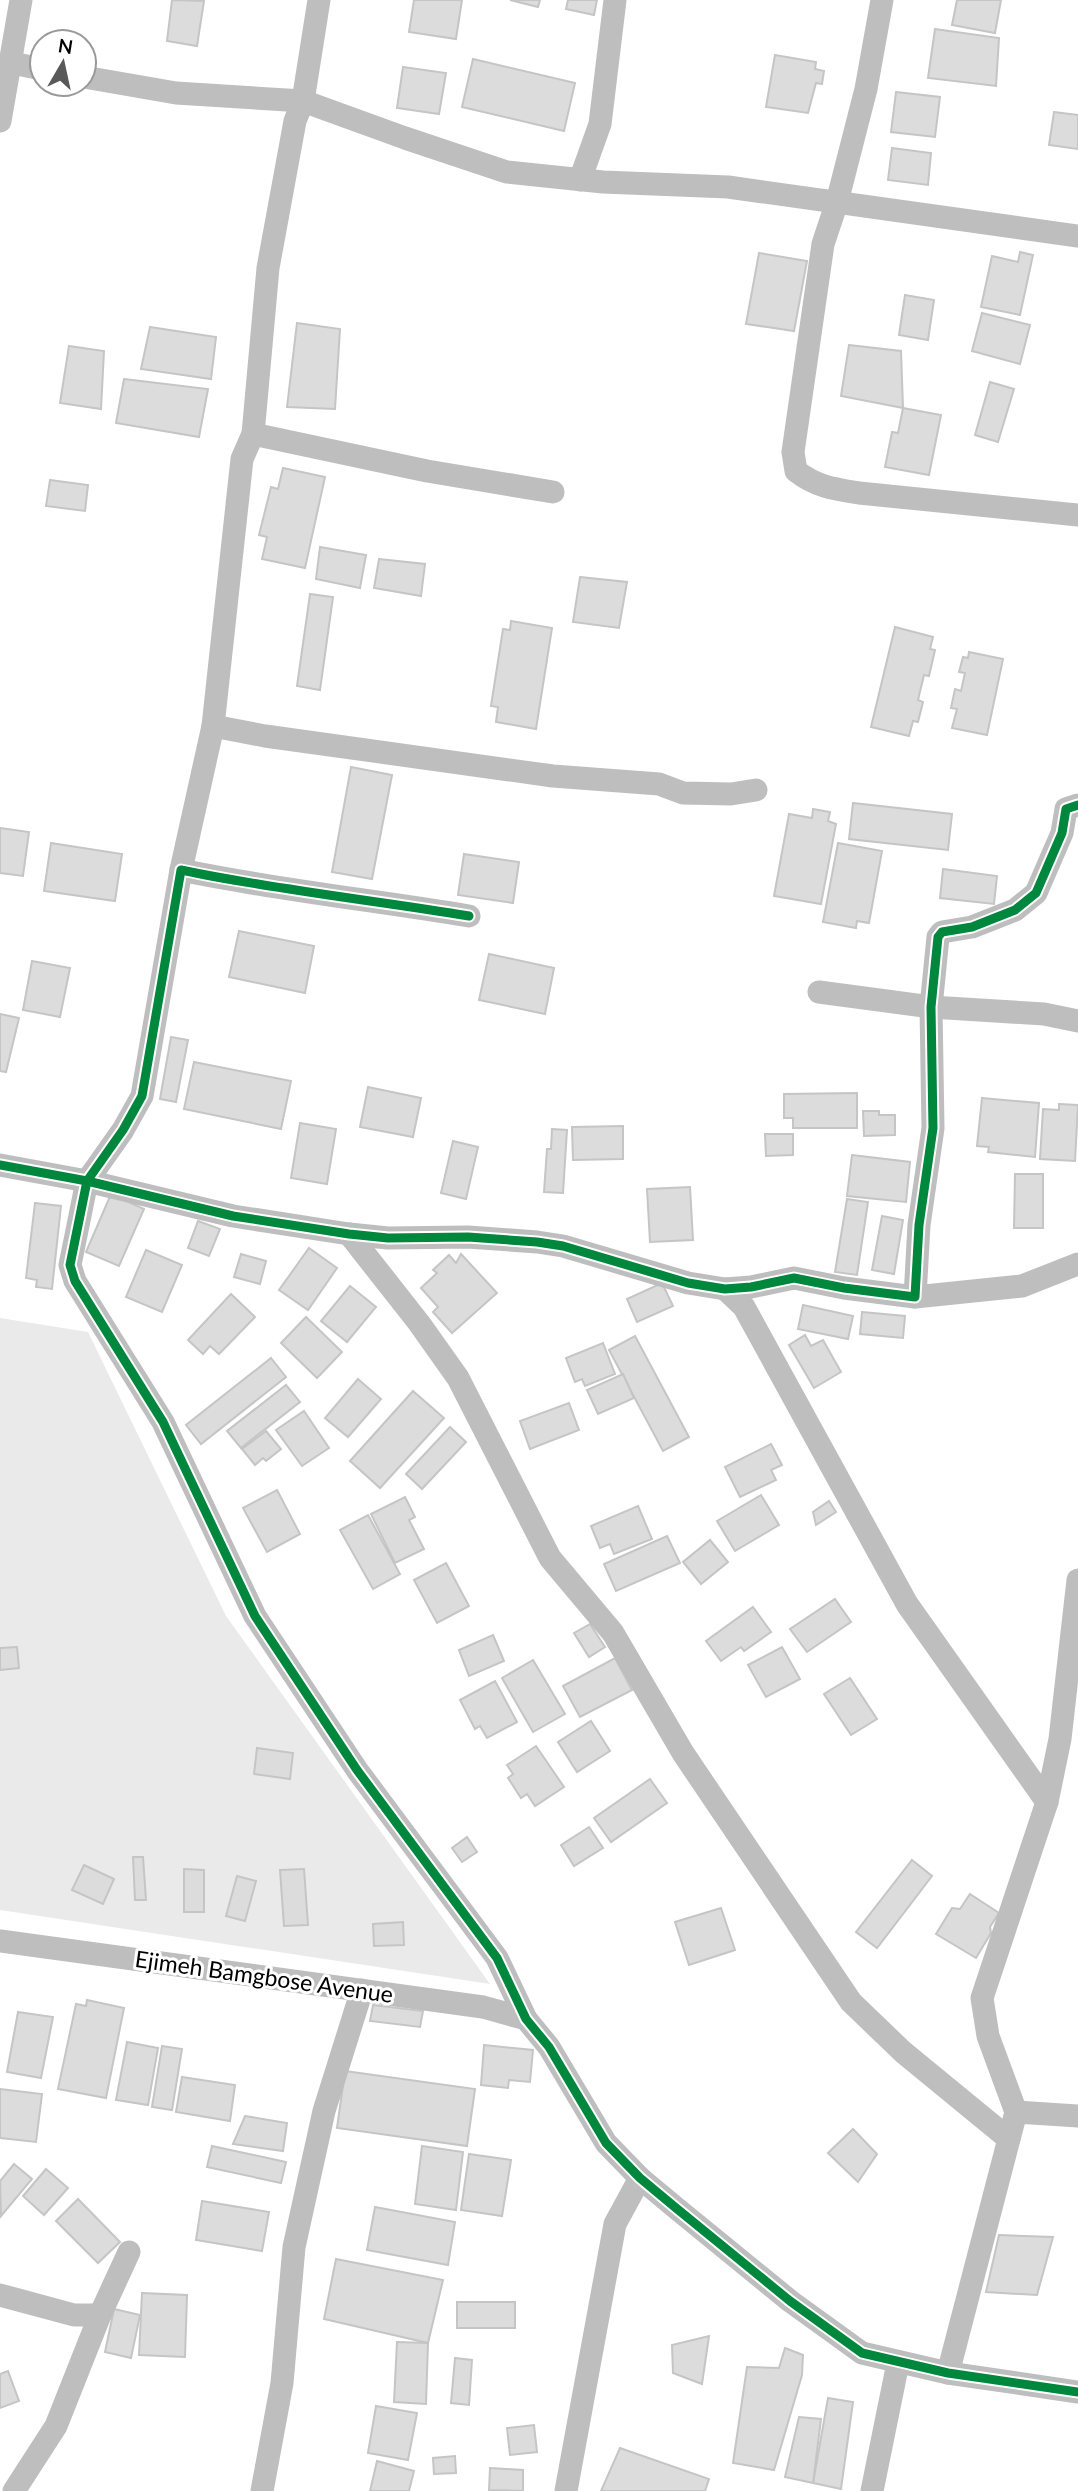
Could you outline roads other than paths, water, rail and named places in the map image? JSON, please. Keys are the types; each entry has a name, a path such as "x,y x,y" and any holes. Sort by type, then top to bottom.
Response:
{"street":[{"path":"0,121 21,0"},
{"path":"318,0 303,100 295,121 268,268 253,434 242,459 213,726 181,870 142,1096 124,1130 87,1181 69,1265 75,1281 163,1422 255,1616 357,1770 497,1958 526,2019 549,2047 606,2143 640,2178 790,2301 862,2353 948,2373 1078,2392"},
{"path":"580,180 600,124 615,0"},
{"path":"882,0 866,89 837,202 823,244 793,452 796,471 810,482 859,493 1078,515"},
{"path":"12,63 28,66"},
{"path":"98,79 176,93 303,100 507,172 580,180 727,187 1078,236"},
{"path":"253,434 427,471 553,492"},
{"path":"213,726 265,737 553,776 659,784 683,793 731,794 756,790"},
{"path":"915,1297 919,1225 933,1128 931,1007 938,937 942,932 972,927 1014,910 1036,893 1062,833 1066,809 1078,805"},
{"path":"181,870 252,884 469,916"},
{"path":"819,992 931,1007 1044,1014 1078,1021"},
{"path":"0,1165 87,1181 233,1216 349,1234 388,1238 468,1237 563,1246 688,1283 725,1289 751,1287 794,1278 844,1288 915,1297 1022,1286 1078,1264"},
{"path":"349,1234 458,1378 550,1558 613,1633 683,1753 851,2002 903,2052 1009,2139"},
{"path":"725,1289 744,1307 906,1604 1047,1802"},
{"path":"948,2373 1016,2112 989,2036 982,1998 1047,1802 1060,1739 1078,1580"},
{"name":"Ejimeh Bamgbose Avenue","path":"0,1941 484,2007 526,2019"},
{"path":"262,2491 282,2383 294,2247 324,2111 362,1990"},
{"path":"1016,2112 1078,2116"},
{"path":"566,2491 615,2224 640,2178"},
{"path":"14,2491 56,2427 100,2315 129,2252"},
{"path":"0,2295 74,2315 100,2315"},
{"path":"872,2491 898,2363"}]}
